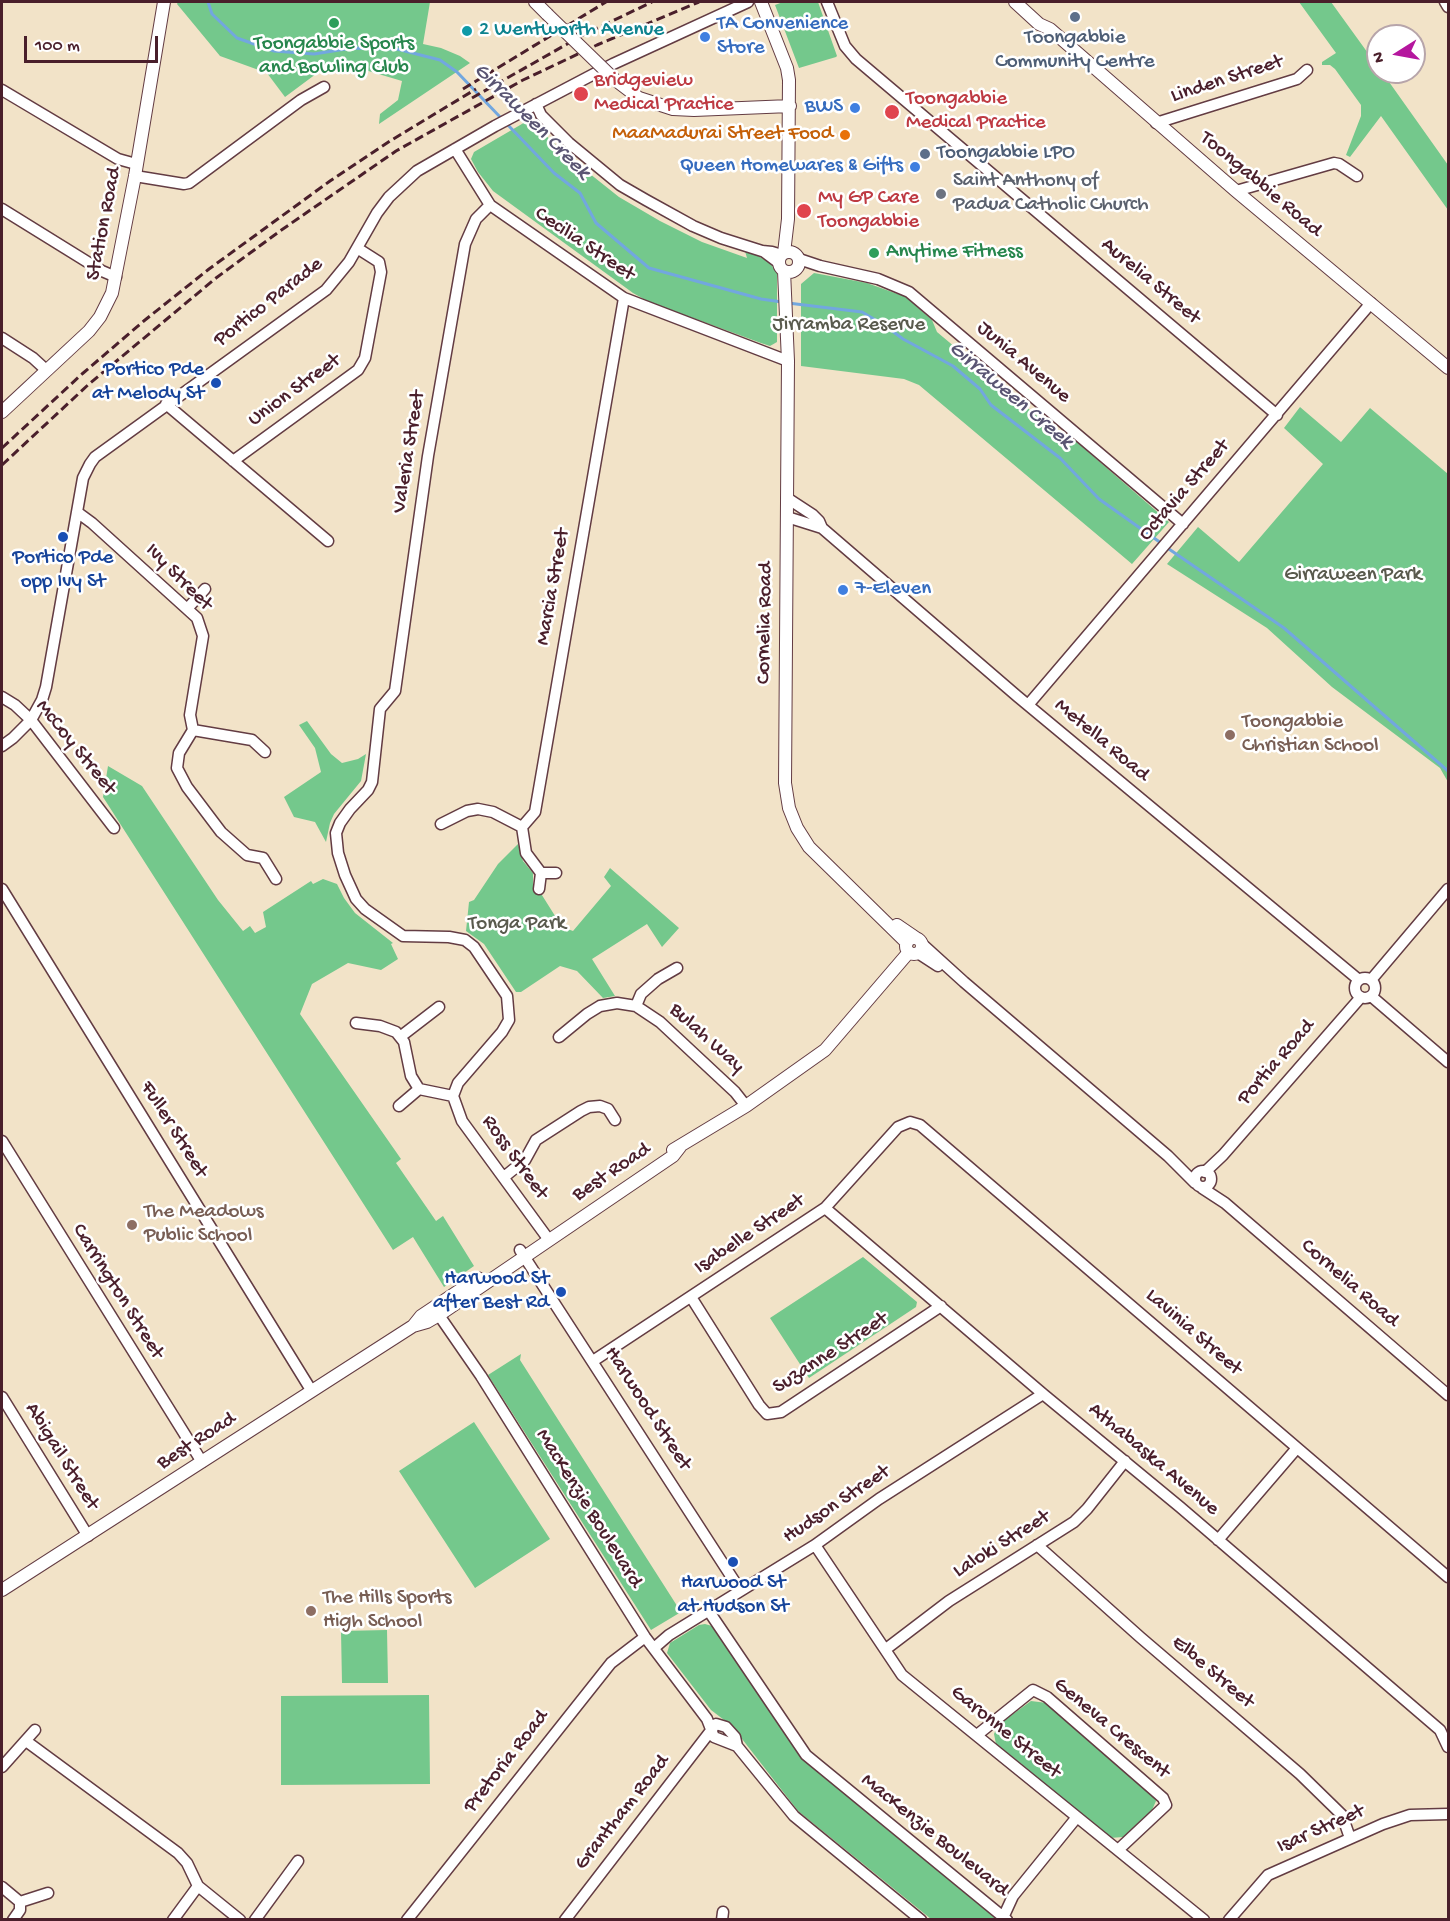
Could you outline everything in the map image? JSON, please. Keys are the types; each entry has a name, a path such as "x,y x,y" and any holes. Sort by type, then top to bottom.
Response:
{"main road":[{"name":"Station Road","path":"2,412 45,369 89,331 100,317 112,293 164,2"},
{"path":"535,2 614,79 639,98 674,109 693,111 790,106"},
{"name":"Cornelia Road","path":"761,2 787,68 790,106 785,785 789,808 809,848 914,946"},
{"name":"Toongabbie Road","path":"1023,3 1039,24 1050,29 1156,123 1449,369"},
{"name":"Best Road","path":"2,1590 311,1390 413,1326 427,1322 437,1311 522,1253 673,1156 680,1147 746,1106 825,1050 914,946"}],"street":[{"name":"Portico Parade","path":"31,720 46,687 83,478 96,457 326,290 349,262 376,213 389,197 417,171 495,126 613,64 748,2"},
{"name":"Aurelia Street","path":"827,2 845,45 856,59 1276,415"},
{"path":"1445,2 1449,7"},
{"name":"Linden Street","path":"1156,123 1297,79 1307,70"},
{"path":"2,90 135,170 184,184 189,183 301,100 324,87"},
{"name":"Junia Avenue","path":"536,105 550,124 620,185 693,226 762,251 789,266 820,266 878,279 909,292 1183,524"},
{"name":"Cecilia Street","path":"455,149 490,205 624,298 788,361"},
{"path":"1236,191 1334,163 1357,176"},
{"name":"Valeria Street","path":"453,1096 458,1083 502,1032 508,1020 507,996 470,943 449,937 403,936 365,909 350,888 338,853 336,833 340,823 372,782 380,709 395,691 428,456 465,244 476,219 490,205"},
{"path":"2,209 102,271 116,277"},
{"name":"Union Street","path":"233,461 358,370 365,358 381,272 379,262 357,248"},
{"name":"Marcia Street","path":"522,827 535,812 624,298"},
{"name":"Octavia Street","path":"1029,705 1371,303"},
{"path":"2,338 33,358 45,369"},
{"path":"166,404 328,541"},
{"name":"Metella Road","path":"787,498 813,515 822,528"},
{"name":"Ivy Street","path":"77,512 196,618 203,636 190,715 193,730"},
{"name":"Metella Road","path":"787,516 822,528 1207,856 1359,980"},
{"path":"187,609 205,589"},
{"name":"McCoy Street","path":"2,697 15,705 31,720 114,828"},
{"path":"2,746 31,720"},
{"path":"265,752 252,740 193,730 179,753 177,768 187,787 220,832 247,855 263,858 276,879"},
{"path":"441,824 467,811 478,809 493,812 522,827 526,853 541,873 539,889"},
{"path":"541,873 556,873"},
{"name":"Fuller Street","path":"2,889 311,1390"},
{"path":"1371,980 1449,889"},
{"name":"Cornelia Road","path":"914,946 963,982 1168,1156 1203,1179 1225,1203 1449,1395"},
{"name":"Bulah Way","path":"636,1006 641,994 658,979 677,968"},
{"path":"1366,996 1375,988 1371,980 1365,978 1359,980 1355,989 1449,1062"},
{"name":"Portia Road","path":"1203,1179 1366,996"},
{"name":"Bulah Way","path":"559,1037 600,1006 618,1004 636,1006 660,1022 735,1092 746,1106"},
{"path":"400,1037 439,1007"},
{"path":"356,1023 380,1026 396,1032 404,1042 411,1076 419,1089 453,1096"},
{"path":"399,1106 419,1089"},
{"name":"Ross Street","path":"453,1096 462,1121 547,1237"},
{"path":"504,1177 525,1160 536,1140 581,1111 589,1107 600,1106 608,1109 615,1120"},
{"name":"Isabelle Street","path":"593,1361 825,1208 898,1127 910,1122"},
{"name":"Lavinia Street","path":"910,1122 920,1125 1449,1577"},
{"name":"Carrington Street","path":"2,1141 6,1159 202,1462"},
{"name":"Athabaska Avenue","path":"825,1208 1440,1730 1449,1747"},
{"name":"Harwood Street","path":"522,1253 740,1590"},
{"name":"Suzanne Street","path":"691,1297 759,1405 767,1414 781,1412 941,1306"},
{"name":"MacKenzie Boulevard","path":"437,1311 481,1376 645,1637 707,1719 711,1730"},
{"name":"Hudson Street","path":"654,1648 669,1635 815,1545 879,1499 1043,1394"},
{"name":"Abigail Street","path":"2,1397 88,1536"},
{"path":"1218,1540 1297,1448"},
{"name":"Laloki Street","path":"886,1649 949,1601 1066,1528 1081,1515 1125,1461"},
{"name":"Garonne Street","path":"815,1545 902,1675 1204,1920"},
{"name":"Elbe Street","path":"1037,1545 1140,1637 1300,1773 1342,1815 1350,1838"},
{"name":"MacKenzie Boulevard","path":"708,1610 806,1755 1004,1918"},
{"name":"Pretoria Road","path":"407,1920 611,1664 645,1637"},
{"name":"Geneva Crescent","path":"977,1735 1032,1690 1047,1697 1163,1798 1166,1805 1118,1850"},
{"path":"711,1730 718,1723 726,1727 735,1737 737,1746 794,1816 921,1920"},
{"path":"2,1767 35,1730"},
{"name":"Grantham Road","path":"565,1920 706,1740 711,1730"},
{"path":"26,1741 178,1853 187,1863 198,1886 240,1920"},
{"name":"Isar Street","path":"1229,1920 1268,1875 1350,1838 1410,1815 1449,1814"},
{"path":"1004,1918 1014,1896 1077,1817"},
{"path":"255,1920 298,1861"},
{"path":"172,1920 198,1886"},
{"path":"2,1887 20,1902"},
{"path":"20,1902 48,1893"},
{"path":"13,1920 20,1910 20,1902"}],"green space":[{"path":"178,2 430,2 423,44 441,48 470,63 379,124 380,114 398,100 402,81 355,67 334,73 320,71 285,97 267,73 220,56 177,4"},
{"path":"783,2 818,2 836,57 799,68 775,5"},
{"path":"1299,2 1331,2 1366,50 1366,84 1391,84 1448,165 1448,210 1381,116 1350,157 1346,155 1361,116 1361,105 1335,69 1330,65 1322,65 1322,62 1336,53"},
{"name":"Jirramba Reserve","path":"538,119 542,123 542,132 570,158 619,197 702,242 747,258 745,251 753,253 770,263 777,273 777,342 770,346 649,302 633,293 493,191 471,159 474,152 527,121"},
{"name":"Jirramba Reserve","path":"814,273 867,283 906,297 932,320 937,332 1055,431 1071,437 1169,522 1132,564 919,385 904,379 801,366 801,284"},
{"name":"Girraween Park","path":"1300,407 1341,442 1370,408 1448,474 1448,782 1440,768 1332,687 1267,628 1167,564 1198,527 1239,562 1323,464 1284,428"},
{"path":"307,721 331,754 342,763 358,759 366,754 361,781 334,814 326,842 315,822 294,817 284,797 321,772 315,748 299,725"},
{"path":"108,766 142,786 218,900 243,931 250,926 255,933 266,927 263,912 311,881 313,884 323,879 337,884 355,913 393,943 391,944 398,959 381,970 348,963 312,984 300,1014 401,1159 396,1163 436,1221 443,1216 474,1266 444,1287 413,1237 393,1250 103,797"},
{"name":"Tonga Park","path":"518,844 523,861 533,873 533,891 540,892 562,927 573,931 611,886 604,877 610,868 679,928 662,947 647,924 592,959 615,996 603,998 577,971 560,966 521,992 516,992 484,944 466,931 469,902 474,900 498,864"},
{"path":"863,1257 917,1302 916,1307 809,1378 770,1318"},
{"path":"521,1354 520,1360 681,1612 651,1630 488,1375"},
{"path":"474,1422 550,1539 475,1588 399,1471"},
{"path":"699,1625 712,1626 721,1636 806,1762 996,1919 931,1919 798,1811 732,1726 711,1710 667,1653 670,1643"},
{"path":"387,1630 388,1683 342,1683 341,1631"},
{"path":"429,1695 430,1784 281,1785 281,1696"},
{"path":"1031,1701 1047,1703 1155,1798 1152,1810 1123,1837 1110,1838 996,1744 994,1734 998,1725"}],"waterway":[{"name":"Girraween Creek","path":"208,2 212,14 237,38 274,51 314,54 352,48 397,49 440,60 457,72 502,119"},
{"name":"Girraween Creek","path":"507,124 554,173 580,193 596,223 649,268 761,299 782,302"},
{"name":"Girraween Creek","path":"788,303 862,312 903,339 953,366 980,389 991,405 1060,458 1099,499 1161,543"},
{"name":"Girraween Creek","path":"1166,547 1284,628 1448,771"}],"railway":[{"path":"463,89 606,2"},
{"path":"472,98 583,35 652,2"},
{"path":"2,465 89,384 216,278 396,151 523,80 597,45 699,2"},
{"path":"2,448 82,374 209,269 330,181 390,141 476,89"}],"place":[{"name":"Toongabbie Community Centre","path":"1075,17"},
{"name":"Toongabbie Sports and Bowling Club","path":"334,23"},
{"name":"2 Wentworth Avenue","path":"467,31"},
{"name":"TA Convenience Store","path":"705,37"},
{"name":"Bridgeview Medical Practice","path":"581,94"},
{"name":"BWS","path":"855,108"},
{"name":"Toongabbie Medical Practice","path":"892,112"},
{"name":"MaaMadurai Street Food","path":"845,135"},
{"name":"Toongabbie LPO","path":"925,154"},
{"name":"Queen Homewares & Gifts","path":"915,167"},
{"name":"Saint Anthony of Padua Catholic Church","path":"941,194"},
{"name":"My GP Care Toongabbie","path":"804,211"},
{"name":"Anytime Fitness","path":"874,253"},
{"name":"Portico Pde at Melody St","path":"216,383"},
{"name":"Portico Pde opp Ivy St","path":"63,537"},
{"name":"7-Eleven","path":"843,590"},
{"name":"Toongabbie Christian School","path":"1230,735"},
{"name":"The Meadows Public School","path":"132,1225"},
{"name":"Harwood St after Best Rd","path":"561,1292"},
{"name":"Harwood St at Hudson St","path":"733,1562"},
{"name":"The Hills Sports High School","path":"311,1611"}]}
